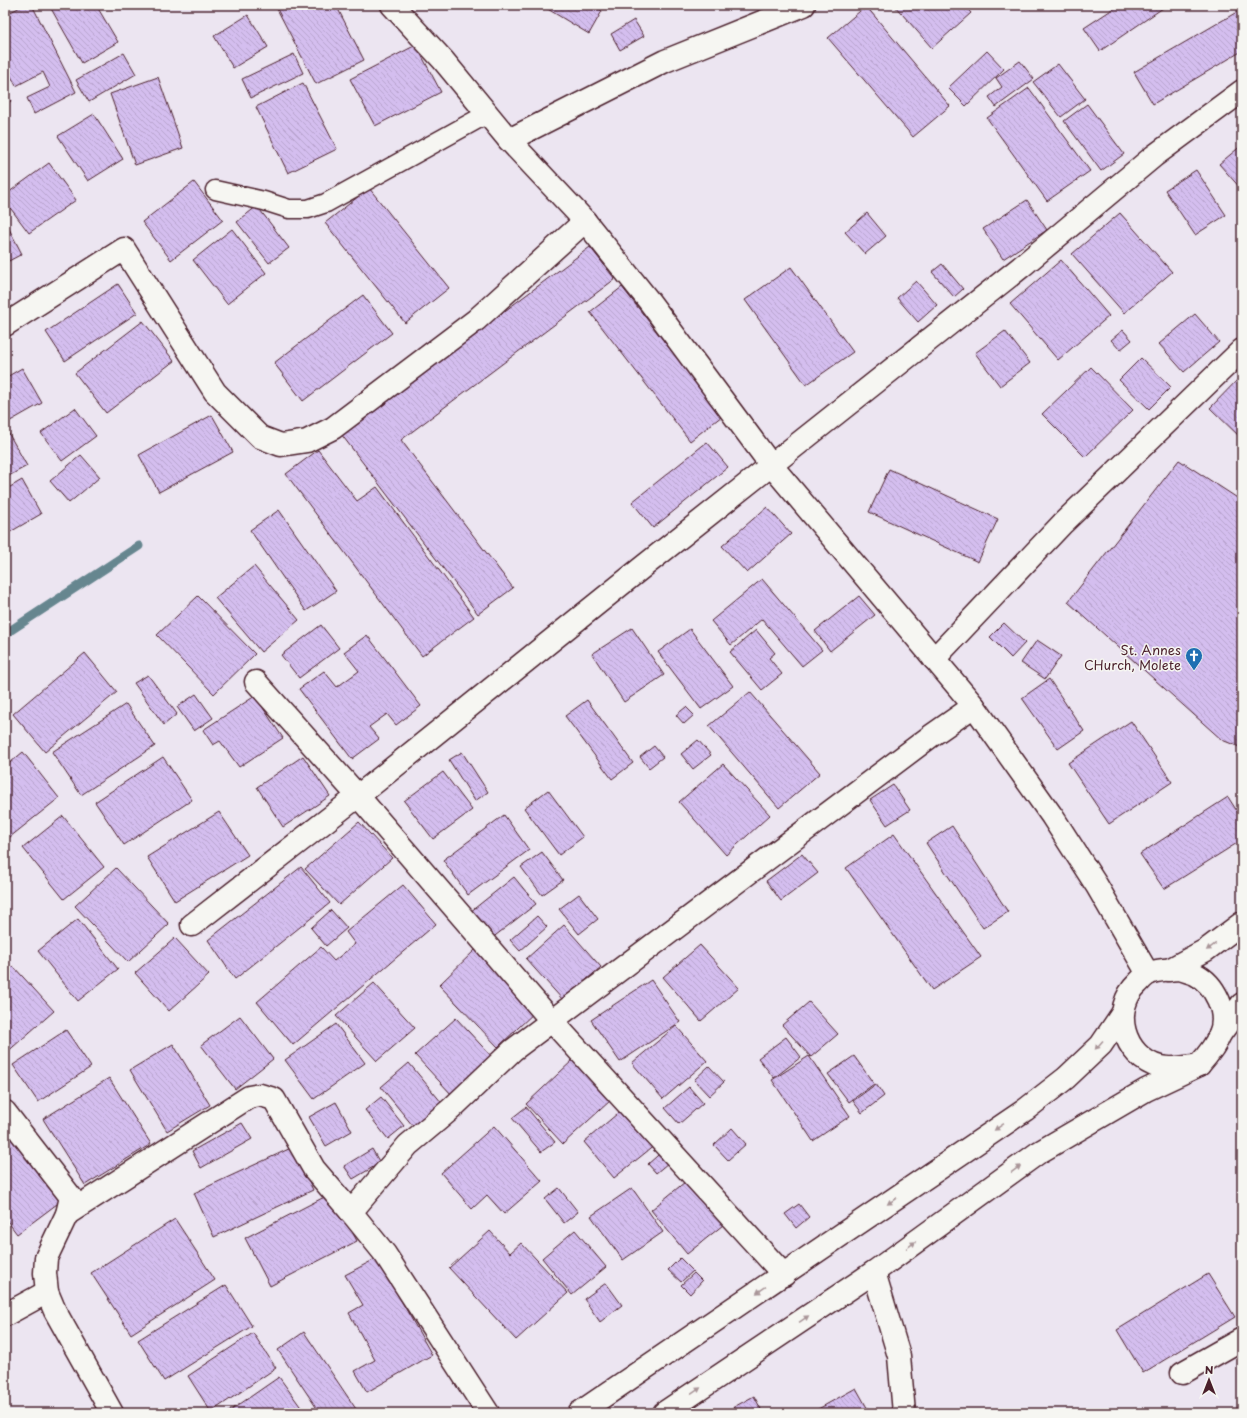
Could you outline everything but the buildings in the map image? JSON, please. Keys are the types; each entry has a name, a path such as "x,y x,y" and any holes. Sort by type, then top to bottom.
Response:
{"main road":[{"path":"392,5 442,60 509,140 585,221 649,301 771,465 974,706 1052,816 1097,886 1158,972"},
{"path":"509,140 665,61 804,5"},
{"path":"192,925 358,796 1021,267 1154,156 1242,91"},
{"path":"5,325 124,249 216,392 260,437 281,445 307,441 333,428 476,320 585,221"},
{"path":"934,659 1063,523 1242,350"},
{"path":"256,682 358,796 551,1020 784,1275"},
{"path":"351,1212 408,1145 451,1109 513,1050 931,736 974,706"},
{"path":"579,1413 1025,1110 1066,1078 1101,1045 1122,1014 1125,1003 1133,988 1158,972 1206,950 1242,923"},
{"path":"1158,972 1180,969 1196,974 1209,985 1219,999 1223,1016 1220,1034"},
{"path":"664,1413 874,1272 1038,1153 1146,1090 1199,1065 1242,1004"},
{"path":"1122,1014 1123,1027 1129,1043 1140,1056 1159,1067 1176,1068 1199,1065"},
{"path":"67,1214 249,1097 260,1095 274,1099 314,1170 385,1254 488,1413"},
{"path":"5,1112 71,1197 67,1214 46,1258 45,1273 47,1292 55,1311 112,1413"},
{"path":"874,1272 899,1356 904,1413"},
{"path":"5,1315 47,1292"},
{"path":"1182,1374 1242,1339"}],"lane":[{"path":"216,190 264,201 289,209 308,209 326,202 488,114"}],"waterway":[{"path":"5,634 139,546"}],"place":[{"name":"St. Annes CHurch, Molete","path":"1194,671"}]}
